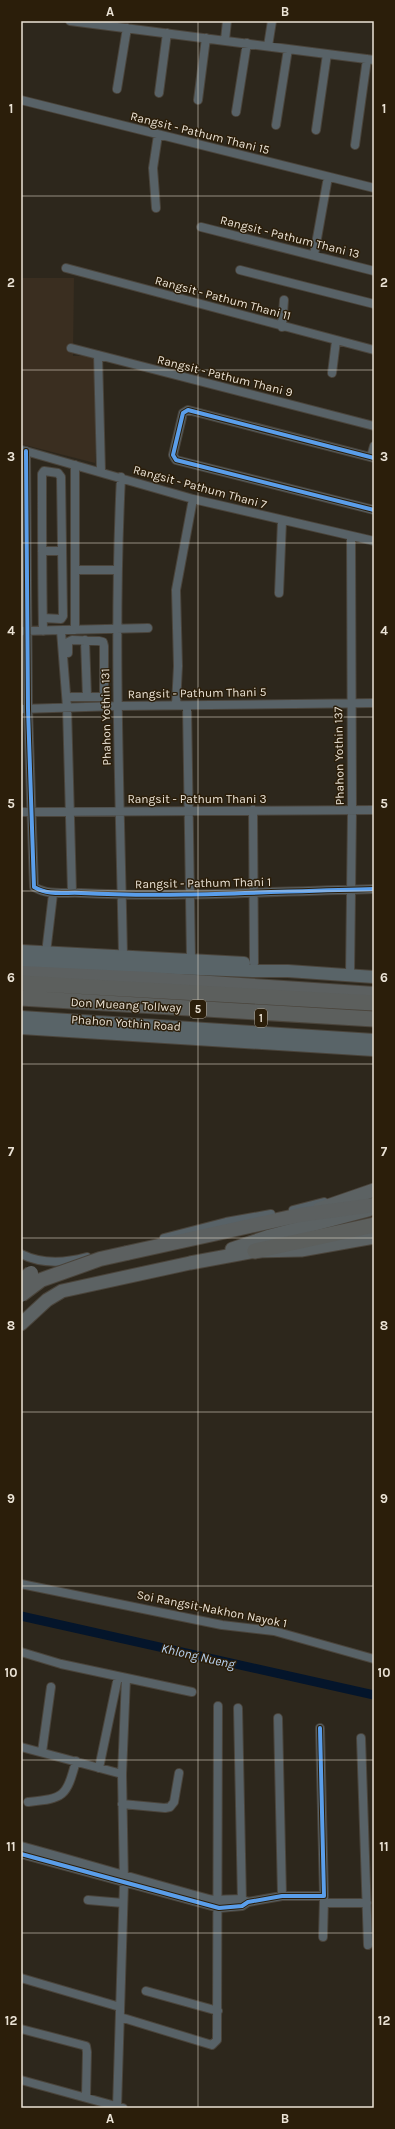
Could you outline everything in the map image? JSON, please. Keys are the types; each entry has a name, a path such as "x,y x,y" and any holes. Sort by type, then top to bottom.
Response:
{"highway":[{"path":"21,973 149,973 374,994"},
{"name":"Don Mueang Tollway","path":"21,983 374,1003"},
{"name":"Don Mueang Tollway","path":"21,998 374,1020"},
{"name":"Phahon Yothin Road","path":"21,1003 145,1017 374,1025"},
{"path":"21,1295 41,1280 100,1259 300,1215 374,1207"},
{"path":"255,1251 374,1225"}],"main road":[{"path":"21,951 254,963 288,971"},
{"path":"21,962 149,973 288,971 374,977"},
{"name":"Phahon Yothin Road","path":"21,1017 145,1017 205,1028 374,1040"},
{"path":"21,1028 374,1050"},
{"path":"205,1028 307,1046"},
{"path":"300,1215 374,1190"},
{"path":"190,1263 270,1236 374,1207"},
{"path":"21,1324 47,1300 62,1291 190,1263 255,1251 301,1250 374,1237"},
{"path":"24,1276 58,1283 90,1285"}],"street":[{"path":"70,21 102,23 127,28 371,60 355,145"},
{"path":"225,40 227,21"},
{"path":"268,46 272,21"},
{"path":"117,89 127,28"},
{"path":"159,93 167,33"},
{"path":"198,100 206,38"},
{"path":"236,112 246,43"},
{"path":"276,125 288,48"},
{"path":"316,130 327,54"},
{"name":"Rangsit - Pathum Thani 15","path":"21,100 374,188"},
{"path":"156,208 153,168 158,135"},
{"path":"314,255 328,177"},
{"name":"Rangsit - Pathum Thani 13","path":"200,227 374,271"},
{"name":"Rangsit - Pathum Thani 11","path":"66,268 282,327 374,350"},
{"path":"240,270 374,304"},
{"path":"282,327 284,300"},
{"path":"332,373 336,341"},
{"name":"Rangsit - Pathum Thani 9","path":"71,348 374,426"},
{"path":"98,355 101,472"},
{"path":"374,446 372,458 188,410 183,413 174,454 176,460 374,510"},
{"path":"23,450 25,709 32,812"},
{"name":"Rangsit - Pathum Thani 7","path":"23,450 120,477 193,500 374,541"},
{"path":"75,465 75,630"},
{"path":"43,618 61,619 63,616 61,474 44,471 42,474 42,551 43,618 44,631"},
{"name":"Phahon Yothin 131","path":"120,477 116,570 116,630 123,956"},
{"path":"176,705 178,666 176,590 193,500"},
{"path":"279,593 282,521"},
{"name":"Phahon Yothin 137","path":"350,975 352,889 351,537"},
{"path":"42,551 62,551"},
{"path":"75,570 116,570"},
{"path":"24,631 116,630 148,628"},
{"path":"61,630 69,708 72,892"},
{"path":"69,708 71,697 68,645 70,641 85,640 103,642 104,696 71,697"},
{"path":"85,640 86,697"},
{"name":"Rangsit - Pathum Thani 5","path":"25,709 374,702"},
{"path":"187,706 191,960"},
{"path":"253,810 254,963"},
{"name":"Rangsit - Pathum Thani 3","path":"21,812 374,810"},
{"name":"Rangsit - Pathum Thani 1","path":"32,812 34,887 53,894 72,892 122,895 374,889"},
{"path":"46,952 53,894"},
{"path":"21,1254 31,1259 56,1262 77,1260 226,1222 315,1205 359,1192 374,1184"},
{"name":"Soi Rangsit-Nakhon Nayok 1","path":"21,1584 222,1625 274,1632 374,1659"},
{"path":"21,1652 61,1664 192,1692"},
{"path":"99,1768 122,1678"},
{"path":"21,2080 119,2107 120,2007 124,1880 122,1804 122,1678"},
{"path":"42,1752 51,1687"},
{"path":"120,2018 212,2045 218,2040 218,1706"},
{"path":"238,1708 244,1903"},
{"path":"278,1718 282,1896"},
{"path":"320,1728 324,1899 323,1937"},
{"path":"361,1738 368,1945"},
{"path":"21,1747 122,1774"},
{"path":"28,1802 59,1797 65,1791 71,1780 76,1761"},
{"path":"122,1804 165,1808 170,1807 174,1802 179,1773"},
{"path":"21,1846 76,1866 219,1905 244,1903 282,1896 367,1903"},
{"path":"21,1854 76,1866"},
{"path":"88,1900 123,1903"},
{"path":"21,1978 120,2007"},
{"path":"146,1991 218,2011"},
{"path":"21,2029 86,2046 86,2097"}],"shaded area":[{"path":"21,278 74,278 73,356 96,356 95,463 21,444"}],"waterway":[{"name":"Khlong Nueng","path":"21,1616 374,1695"}],"cycle path":[{"path":"374,458 188,410 183,413 173,455 176,460 374,510"},
{"path":"26,451 28,709 34,887 45,892 57,893 154,895 374,889"},
{"path":"21,1854 219,1908 242,1906 248,1902 282,1896 324,1896 320,1728"}]}
